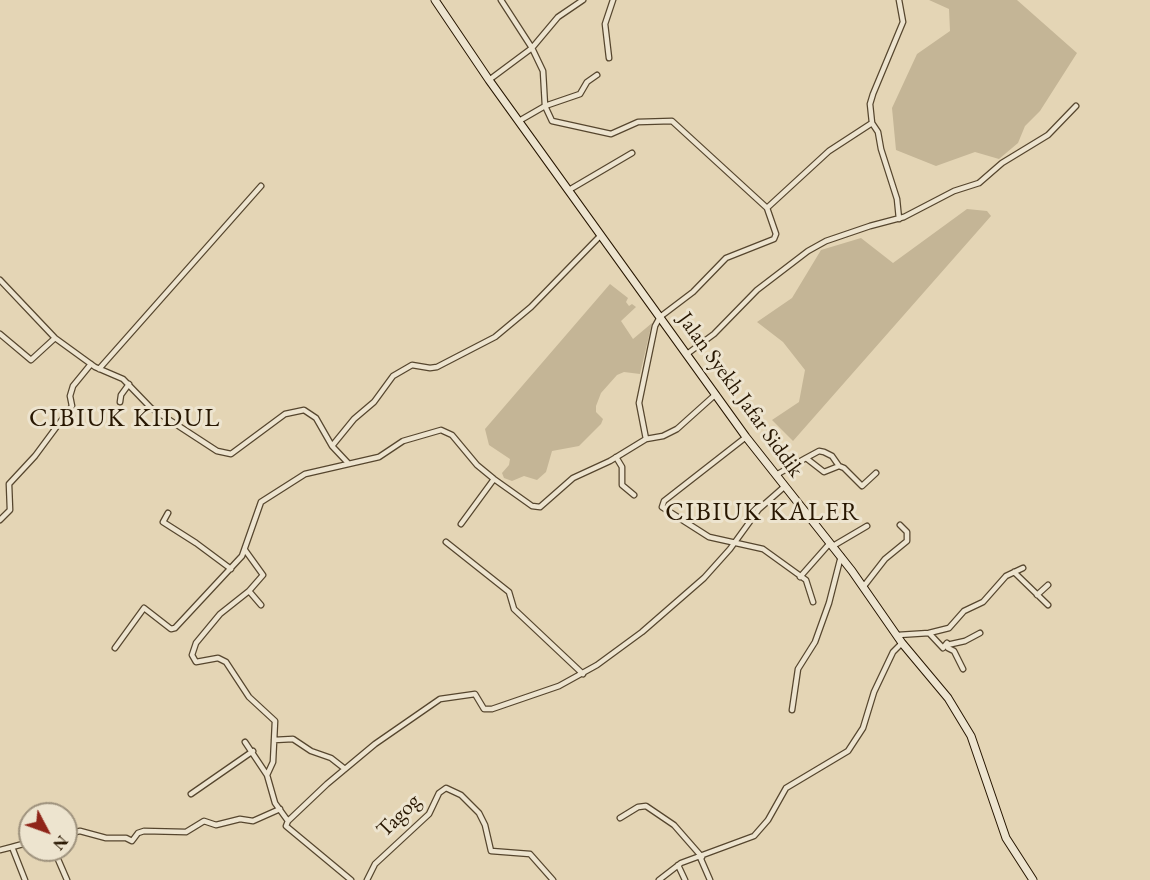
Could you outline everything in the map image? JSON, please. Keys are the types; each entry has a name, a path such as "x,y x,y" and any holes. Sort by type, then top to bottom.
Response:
{"main road":[{"name":"Jalan Syekh Jafar Siddik","path":"435,0 489,80 746,437 864,586 902,643 948,698 967,728 1006,838 1034,880"}],"street":[{"path":"501,0 542,66 545,106 550,119 555,123 608,134 638,122 672,121 768,208 776,234 774,239 726,258 693,292 660,317 655,326 639,403 646,439"},
{"path":"489,80 532,48 558,17 583,0"},
{"path":"609,58 605,24 612,0"},
{"path":"899,0 903,22 873,94 870,112 897,199 899,219"},
{"path":"519,121 545,106 580,94 589,80 597,75"},
{"path":"687,354 714,334 757,290 808,250 870,226 899,219 985,179 1002,163 1048,135 1076,106"},
{"path":"768,208 820,158 872,123"},
{"path":"569,190 632,153"},
{"path":"99,369 261,186"},
{"path":"332,446 354,420 374,402 393,376 412,365 437,367 495,337 531,307 601,235"},
{"path":"0,280 55,338 99,369 129,384 151,408 225,455 242,448 285,414 308,411 316,417 332,446 348,463"},
{"path":"0,333 31,360 55,338"},
{"path":"0,520 10,510 9,484 35,456 72,406 70,396 73,386 91,364"},
{"path":"120,402 121,395 129,384"},
{"path":"116,648 145,608 173,629 231,569 245,550 248,534 265,498 305,474 379,457 403,441 441,430 452,435 477,465 494,479 532,506 540,507 573,478 646,439 663,436 677,429 716,394"},
{"path":"746,437 662,505 700,533 762,549 806,580 813,602"},
{"path":"776,476 819,451 832,456 839,466 862,486 876,473"},
{"path":"616,457 622,467 622,485 634,495"},
{"path":"806,458 824,472 839,466"},
{"path":"461,524 494,479"},
{"path":"351,880 286,826 288,821 345,769 440,699 475,694 480,698 482,708 486,710 559,686 583,674 625,645 673,607 704,578 759,509 784,487"},
{"path":"168,513 164,523 231,569"},
{"path":"864,586 885,559 908,541 907,532 900,525"},
{"path":"800,577 832,545 867,526"},
{"path":"446,542 509,592 515,611 583,674"},
{"path":"245,550 263,575 262,579 220,614 193,648 192,659 200,662 218,658 226,662 249,696 275,721 273,762 267,775"},
{"path":"792,710 798,669 815,642 829,603 841,556"},
{"path":"898,635 929,633 949,628 964,610 980,604 1004,578 1023,568"},
{"path":"1014,572 1048,605"},
{"path":"1037,595 1048,585"},
{"path":"249,591 261,604"},
{"path":"929,633 944,648 980,633"},
{"path":"659,880 678,865 754,836 764,826 781,795 791,784 848,751 863,728 874,692 893,652 902,643"},
{"path":"947,645 954,651 963,669"},
{"path":"274,740 293,739 311,752 331,758 345,769"},
{"path":"245,742 267,775 275,803 288,821"},
{"path":"191,794 253,751"},
{"name":"Tagog","path":"367,880 375,864 429,814 439,793 446,788 461,795 479,813 485,825 491,851 530,854 553,880"},
{"path":"620,818 638,807 646,806 674,825 701,857 710,880"},
{"path":"78,831 106,838 126,838 132,841 138,833 144,831 186,832 204,821 216,825 240,819 253,821 280,809"},
{"path":"0,850 18,844"},
{"path":"12,847 25,880"},
{"path":"59,862 67,880"},
{"path":"678,865 685,880"}],"shaded area":[{"path":"929,0 1017,0 1077,53 1040,111 1025,126 1018,143 999,159 975,152 936,166 896,150 892,108 917,54 950,31 949,9"},
{"path":"967,209 987,211 991,216 793,441 772,420 799,402 805,370 783,342 757,322 792,298 821,250 861,238 893,263"},
{"path":"610,284 628,298 626,302 629,306 632,304 636,307 621,321 633,339 652,323 640,374 624,372 617,375 601,393 596,406 596,412 603,419 601,424 579,446 552,451 546,472 537,480 524,476 512,481 504,478 502,473 509,465 510,459 489,445 485,429"}],"district":[{"name":"CIBIUK KIDUL","path":"125,419"},
{"name":"CIBIUK KALER","path":"763,513"}]}
